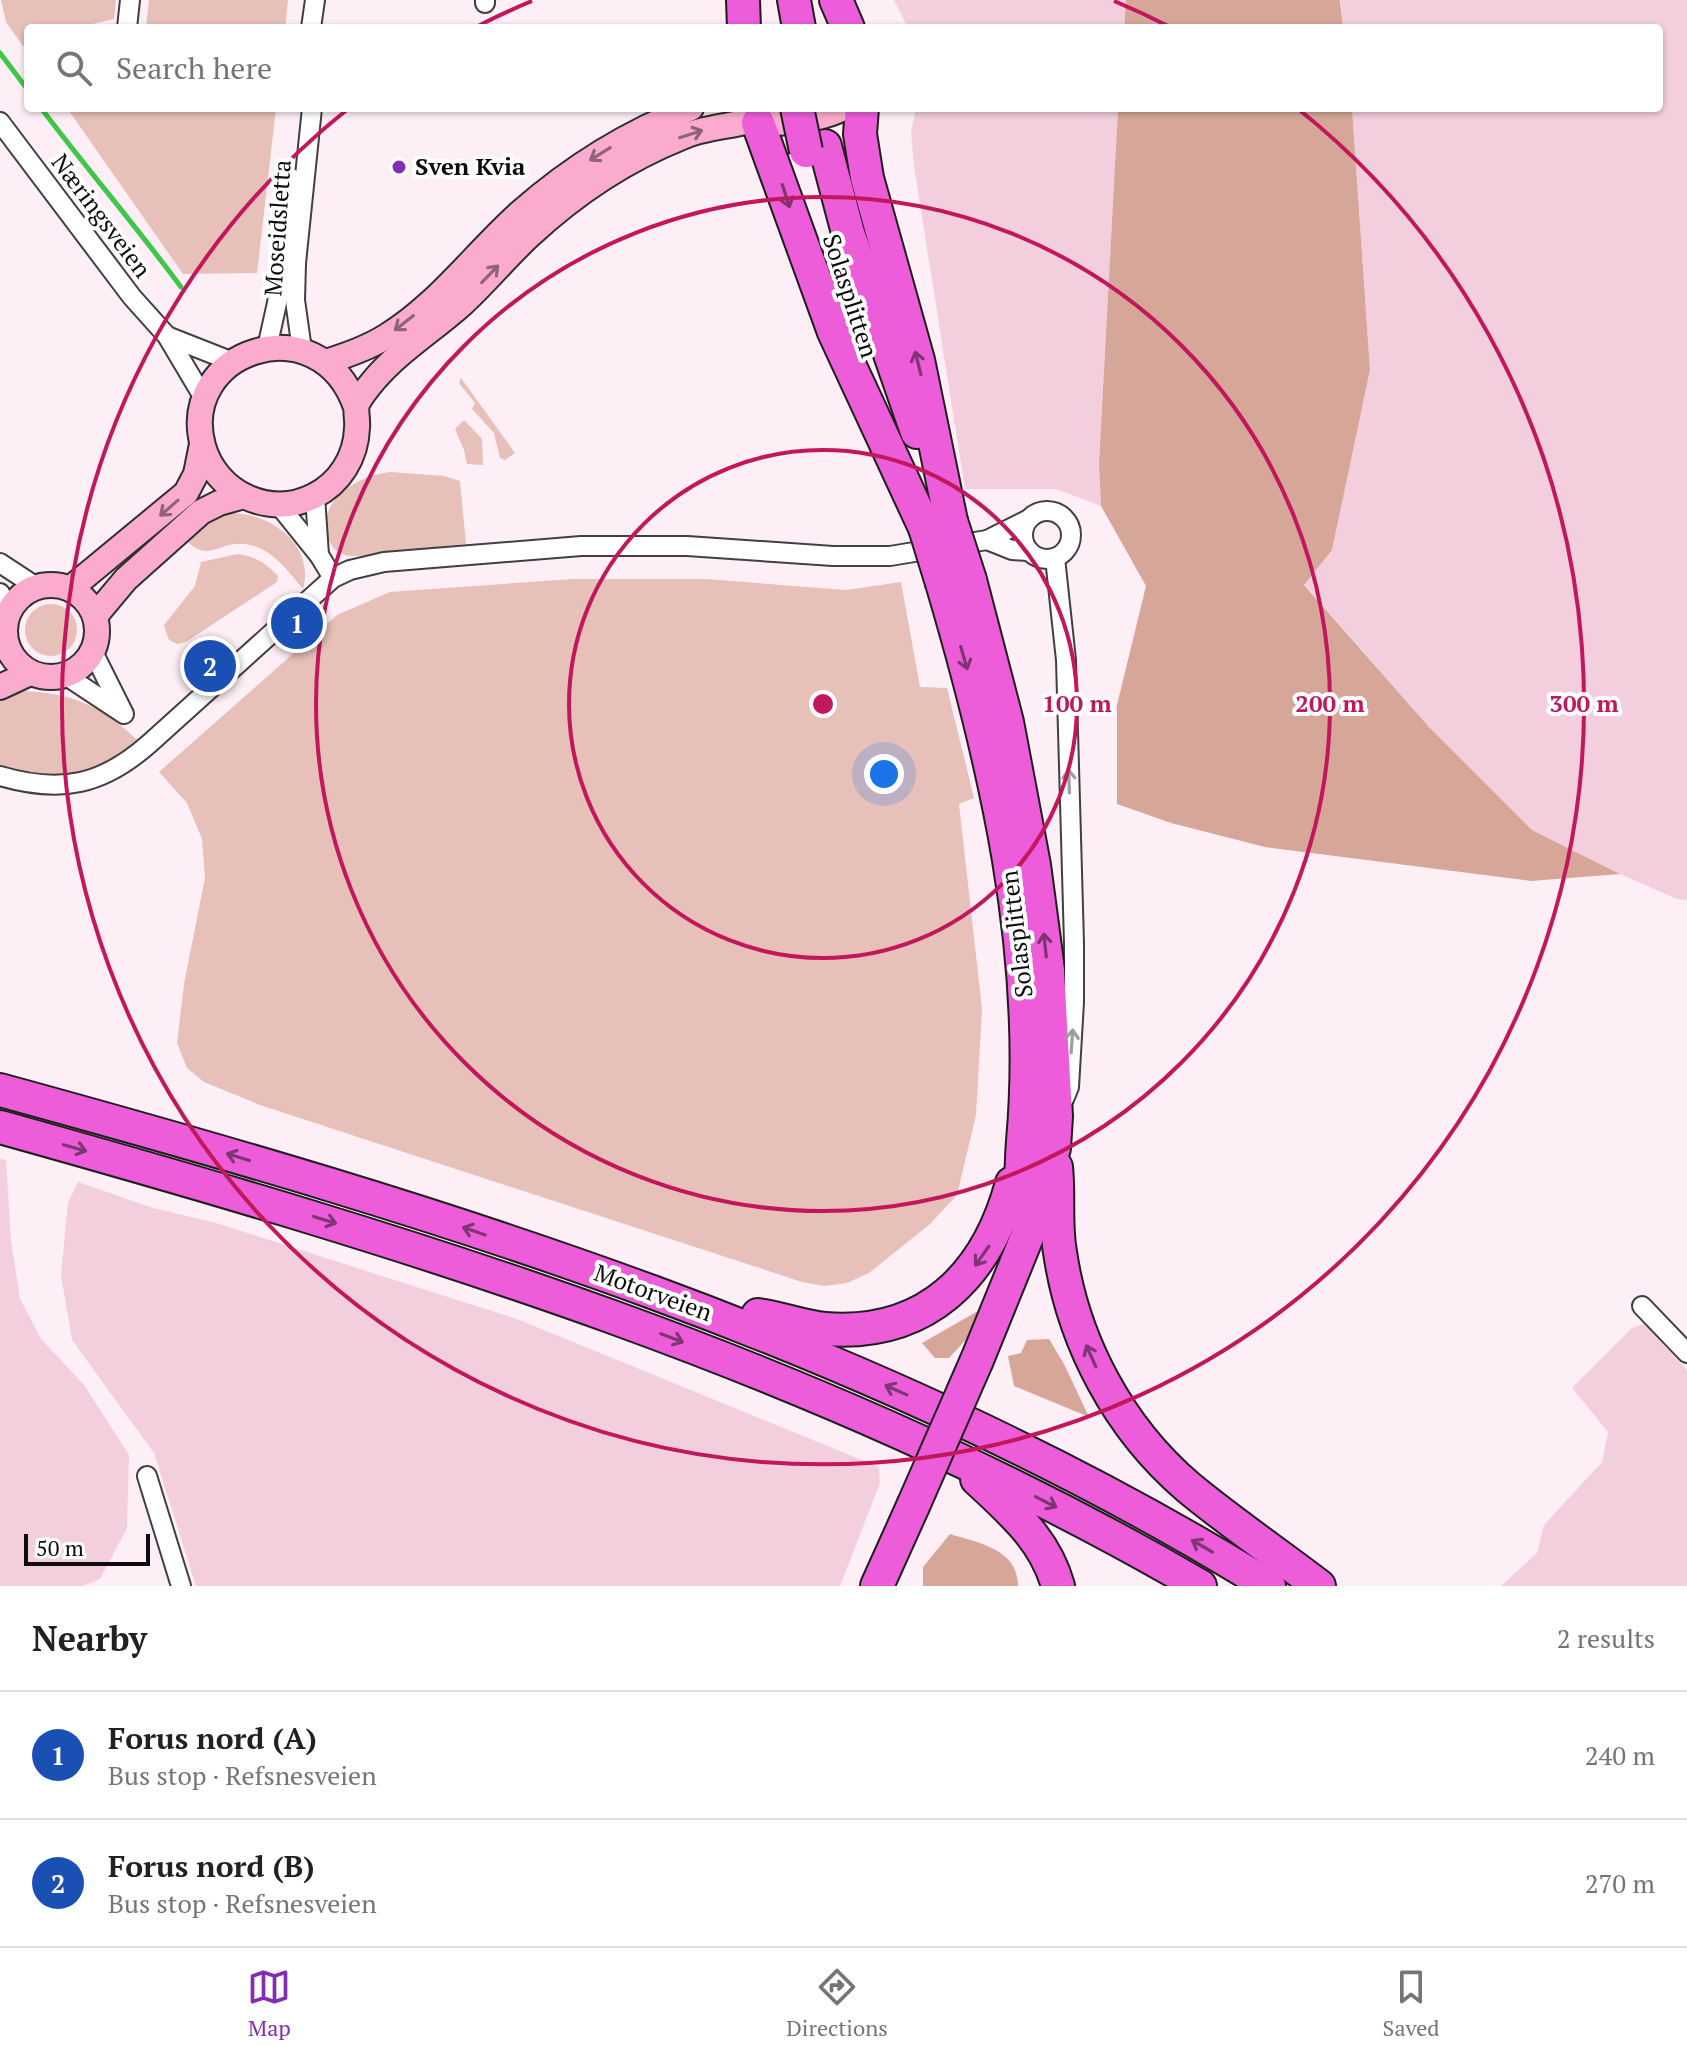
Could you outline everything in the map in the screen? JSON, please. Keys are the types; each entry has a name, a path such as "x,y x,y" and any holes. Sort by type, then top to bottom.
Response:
{"highway":[{"path":"743,0 744,24"},
{"path":"836,0 846,24"},
{"name":"Solasplitten","path":"799,112 816,149"},
{"name":"Solasplitten","path":"816,112 816,149 831,241 938,524"},
{"path":"862,112 860,134 867,178 918,360 938,524 956,582"},
{"path":"750,117 834,332 938,524"},
{"name":"Solasplitten","path":"956,582 967,666 1002,825 1014,902 1026,1012 1026,1094 1044,1136"},
{"name":"Solasplitten","path":"877,1586 1004,1292 1021,1197 1044,1136 1052,1023 1044,933 1018,771 992,662 956,582"},
{"name":"Motorveien","path":"0,1090 341,1188 688,1305 863,1376 1024,1450 1144,1513 1269,1586"},
{"name":"Motorveien","path":"0,1127 300,1212 514,1281 712,1353 951,1455 1059,1508 1200,1586"},
{"path":"688,1305 764,1315 803,1326 839,1330 877,1326 915,1314 935,1303 965,1278 988,1248 1044,1136"},
{"path":"1044,1136 1057,1171 1057,1228 1064,1276 1080,1330 1110,1394 1141,1438 1188,1487 1319,1586"},
{"path":"951,1455 1028,1529 1047,1556 1058,1586"}],"street":[{"path":"127,24 130,0"},
{"path":"312,24 315,0"},
{"path":"323,24 326,0"},
{"path":"733,24 734,0"},
{"name":"Moseidsletta","path":"267,348 277,303 300,112"},
{"name":"Moseidsletta","path":"302,350 295,300 296,263 312,112"},
{"path":"326,362 349,355 388,336 427,305 546,191 621,141 678,112"},
{"path":"356,407 383,371 465,301 532,234 583,192 633,161 686,135 750,117 784,123 828,112"},
{"name":"Næringsveien","path":"0,122 132,297 167,336 205,400"},
{"name":"Næringsveien","path":"167,336 233,362"},
{"path":"267,348 302,350 326,362 345,382 356,407 357,438 353,454 336,480 303,501 278,504 244,496 232,489 212,468 200,427 205,400 212,385 233,362 267,348"},
{"path":"71,588 186,493 196,474 202,441"},
{"path":"95,616 126,579 201,512 244,496"},
{"path":"315,496 319,555"},
{"path":"278,504 319,555 333,578"},
{"path":"0,776 35,785 74,785 122,765 333,578 350,570 384,562 540,548 687,546 890,556 987,540 1034,514 1051,511 1066,520 1071,533 1071,541 1064,552 1055,558 1040,559 1028,551 1012,550 987,540"},
{"path":"1027,520 1022,532 1028,551"},
{"path":"1044,1136 1069,1087 1075,980 1066,660 1055,558"},
{"path":"0,563 35,586"},
{"path":"54,584 71,588 86,600 95,616 97,634 93,652 81,666 65,675 47,677 30,673 3,651 4,602 35,586 54,584"},
{"path":"65,675 124,714 93,652"},
{"path":"0,687 30,673"},
{"path":"1642,1306 1687,1353"},
{"path":"147,1476 181,1586"}],"shaded area":[{"path":"1,0 116,0 114,19 93,24 24,24 24,47 6,22"},
{"path":"149,0 288,0 285,24 146,24"},
{"path":"894,0 1126,0 1124,24 906,24"},
{"path":"1126,0 1340,0 1343,24 1124,24"},
{"path":"1341,0 1687,0 1687,900 1677,899 1620,874 1532,830 1429,727 1304,584 1332,550 1370,370 1352,112 1663,112 1663,24 1343,24"},
{"path":"70,112 276,112 257,273 183,274"},
{"path":"915,112 1118,112 1099,464 1101,506 1056,489 965,489 911,132"},
{"path":"1118,112 1352,112 1370,370 1332,550 1304,585 1429,727 1532,830 1620,874 1531,881 1265,847 1171,823 1117,804 1117,705 1146,586 1101,506 1099,464"},
{"path":"461,378 515,453 505,460 500,458 494,433 472,409 475,403 459,383"},
{"path":"464,420 482,439 483,465 467,464 455,429"},
{"path":"391,472 444,476 460,481 466,544 366,556 345,555 334,548 328,538 326,524 334,501 354,484"},
{"path":"234,513 262,520 287,535 303,559 303,589 266,551 239,544 201,550 185,539 211,518"},
{"path":"238,554 265,564 278,576 277,582 186,642 177,644 169,640 164,625 195,586 201,562"},
{"path":"573,579 706,579 846,590 901,582 920,687 947,688 974,798 959,804 982,1009 976,1115 957,1195 930,1224 869,1273 847,1283 824,1286 802,1282 260,1105 204,1082 187,1068 177,1043 184,984 205,878 202,839 187,803 159,772 337,615 390,592"},
{"path":"51,604 70,611 77,630 70,649 51,656 32,649 25,630 32,611"},
{"path":"19,691 54,694 84,703 111,718 138,741 107,762 73,774 37,775 0,767 0,696"},
{"path":"0,1159 6,1160 11,1241 20,1299 41,1339 84,1385 129,1455 127,1528 100,1579 83,1586 0,1586"},
{"path":"78,1182 153,1208 216,1223 517,1319 879,1467 880,1483 840,1586 196,1586 154,1453 72,1340 61,1275 68,1203"},
{"path":"978,1311 971,1334 949,1358 935,1358 922,1343"},
{"path":"1644,1324 1687,1370 1687,1586 1501,1586 1537,1553 1544,1525 1602,1462 1608,1432 1572,1388 1632,1328"},
{"path":"1049,1339 1089,1417 1014,1386 1008,1356 1021,1353 1027,1340"},
{"path":"950,1534 984,1545 1004,1556 1016,1574 1018,1586 923,1586 923,1567"}],"waterway":[{"path":"0,53 24,85"},
{"path":"44,112 181,287"}],"place":[{"name":"Sven Kvia","path":"399,167"},
{"name":"Forus nord (A)","path":"297,623"},
{"name":"Forus nord (B)","path":"210,666"}]}
